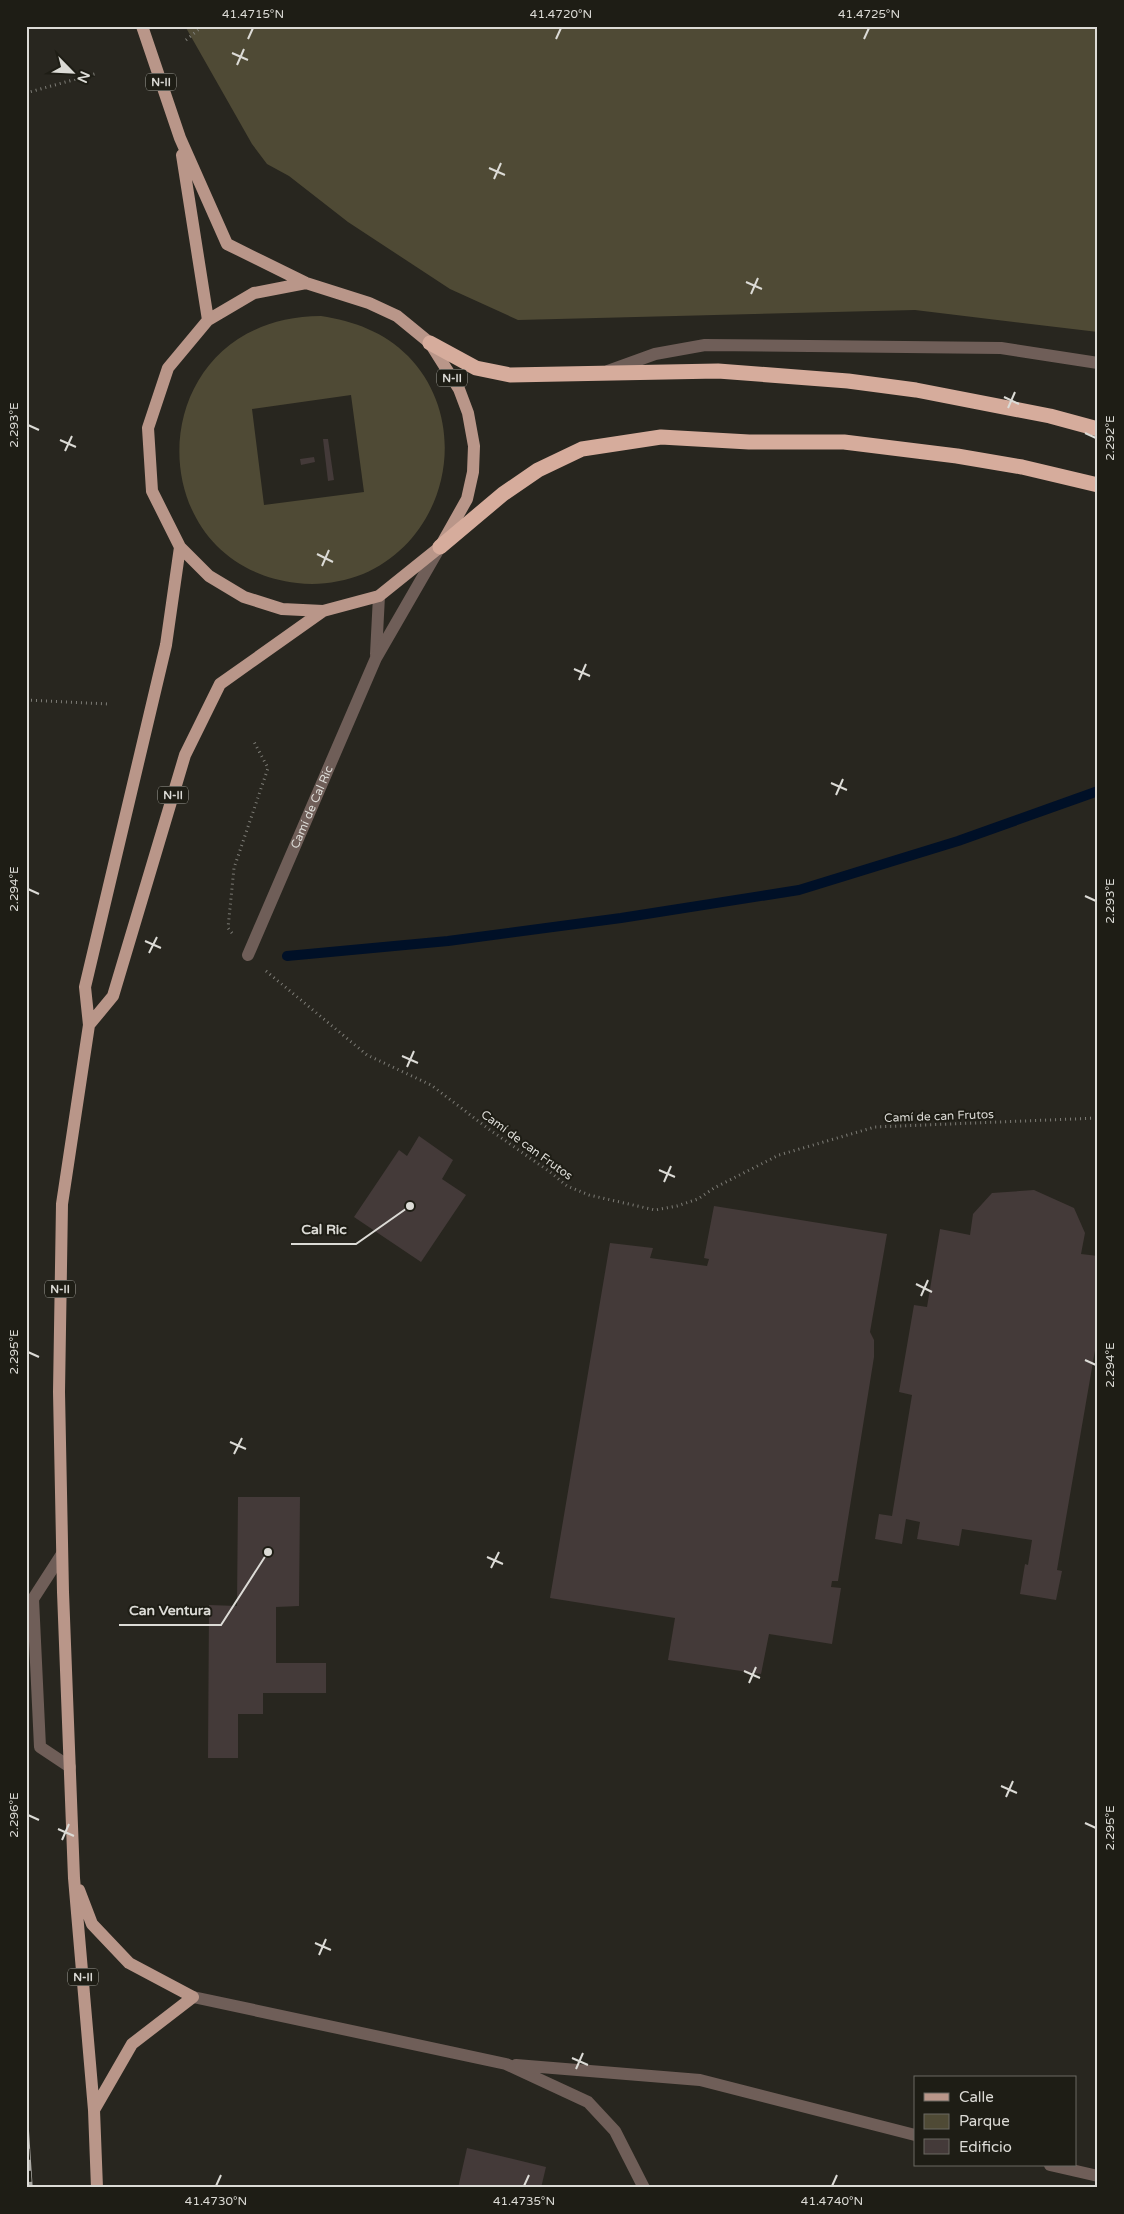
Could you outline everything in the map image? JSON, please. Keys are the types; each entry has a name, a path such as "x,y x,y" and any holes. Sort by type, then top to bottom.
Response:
{"highway":[{"path":"430,343 476,368 510,375 718,371 848,381 916,390 1050,416 1098,429"},
{"path":"440,547 503,494 538,470 582,449 661,437 748,442 844,442 966,458 1098,485"}],"main road":[{"name":"N-II","path":"142,26 180,138 227,244 306,283 368,303 397,316 430,343 459,389 468,413 474,446 467,499 440,547 379,596 322,611 282,609 244,597 209,576 180,547 152,491 148,428 168,368 208,320 254,293 306,283"},
{"name":"N-II","path":"180,138 208,320"},
{"name":"N-II","path":"97,2188 94,2110 74,1878 62,1554 59,1392 62,1204 90,1025 85,987 166,645 180,547"},
{"name":"N-II","path":"90,1025 113,996 185,755 220,684 322,611"},
{"path":"74,1878 92,1924 129,1963 193,1997 132,2044 94,2110"}],"street":[{"path":"599,374 655,354 705,345 1001,348 1098,364"},
{"name":"Camí de Cal Ric","path":"248,955 376,658 440,547"},
{"name":"Camí de Cal Ric","path":"376,658 379,596"},
{"path":"62,1554 33,1599 40,1747 70,1767"},
{"path":"193,1997 506,2064 700,2080 914,2135"},
{"path":"506,2064 588,2102 615,2131 644,2188"},
{"path":"1054,2166 1098,2176"}],"path":[{"path":"186,40 203,26"},
{"path":"26,92 98,73"},
{"path":"26,700 109,704"},
{"name":"Camí de can Frutos","path":"253,740 268,768 234,868 228,928 248,955 366,1054 431,1085 567,1186 589,1195 655,1210 677,1206 698,1199 714,1188 779,1155 875,1127 1098,1118"}],"green space":[{"path":"185,26 1098,26 1098,332 915,310 518,320 450,289 348,222 289,176 267,164 252,144"},
{"path":"321,316 357,325 379,334 399,348 408,356 428,383 440,413 445,445 442,477 432,507 415,534 392,557 363,574 330,583 305,584 244,566 206,533 185,490 180,443 191,396 218,355 261,327","holes":["351,395 364,492 264,505 252,409"]}],"building":[{"path":"323,439 328,439 334,480 328,481"},
{"path":"314,457 315,462 301,465 300,459"},
{"path":"419,1136 453,1160 442,1179 466,1195 421,1262 354,1217 399,1150 407,1156"},
{"path":"1034,1190 1074,1208 1085,1233 1081,1254 1098,1256 1098,1333 1057,1570 1062,1571 1056,1600 1020,1594 1025,1564 1028,1565 1032,1540 962,1529 959,1546 917,1539 920,1522 906,1519 902,1544 875,1539 879,1514 892,1516 912,1395 899,1392 914,1305 927,1307 940,1229 970,1235 973,1214 992,1193"},
{"path":"714,1206 887,1234 870,1332 874,1340 874,1357 838,1581 832,1581 831,1587 841,1588 832,1644 769,1634 761,1674 668,1660 675,1618 550,1598 610,1243 653,1248 650,1258 707,1266 709,1259 704,1258"},
{"path":"238,1497 300,1497 299,1606 276,1607 276,1663 326,1663 326,1693 263,1693 263,1714 238,1714 238,1758 208,1758 209,1605 237,1606"},
{"path":"467,2148 546,2167 541,2188 458,2188"}],"waterway":[{"path":"287,956 448,941 621,918 799,890 958,841 1098,791"}],"railway":[{"path":"26,2127 30,2188"}],"place":[{"name":"Cal Ric","path":"410,1206"},
{"name":"Can Ventura","path":"268,1552"}]}
